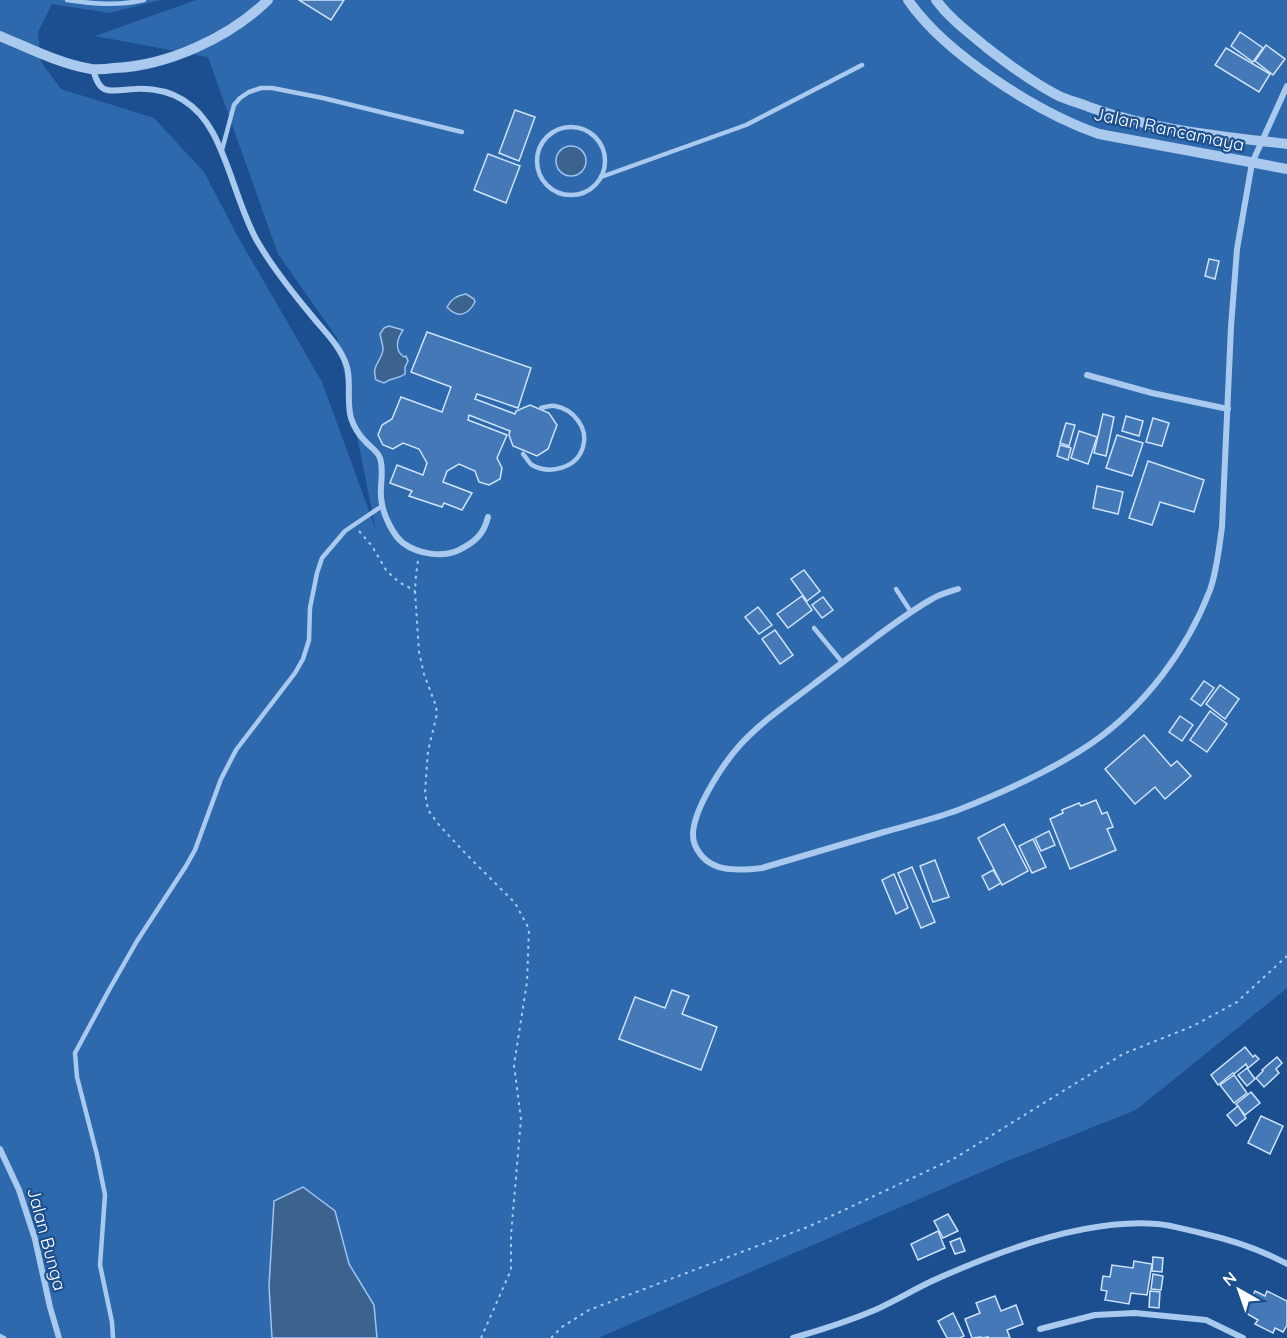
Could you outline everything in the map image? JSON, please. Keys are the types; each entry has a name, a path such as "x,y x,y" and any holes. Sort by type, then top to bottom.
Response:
{"street":[{"path":"0,36 63,62 93,69 134,67 183,53 236,26 268,0"},
{"name":"Jalan Rancamaya","path":"908,0 930,26 962,55 998,81 1078,126 1099,134 1287,169"},
{"name":"Jalan Rancamaya","path":"936,0 957,23 994,53 1059,96 1110,115 1148,125 1287,144"},
{"path":"93,69 102,88 110,90 137,88 173,94 194,106 213,133 256,238 284,282 333,342 347,366 348,404 351,419 356,430 380,458 382,506 393,531 402,542 420,552 438,554 455,552 472,543 486,526 488,517"},
{"path":"958,589 934,598 911,612 842,662 752,733 718,774 692,826 692,839 705,860 715,867 728,870 762,868 957,810 1032,777 1094,742 1142,698 1162,675 1189,636 1211,588 1218,557 1222,527 1237,249 1252,163 1287,86"},
{"path":"1087,375 1152,393 1228,409"},
{"name":"Jalan Bunga","path":"0,1149 19,1190 35,1239 59,1338"},
{"path":"793,1338 854,1319 933,1281 1022,1246 1105,1226 1159,1224 1230,1240 1249,1246 1287,1264"},
{"path":"1040,1329 1095,1315 1135,1313 1206,1320 1244,1338"}],"lane":[{"path":"67,0 95,4 125,4 144,0"},
{"path":"601,177 605,165 600,143 593,134 583,128 571,126 560,128 549,134 542,143 537,154 540,175 554,191 575,195 586,192 601,177 746,125 862,65"},
{"path":"221,151 234,105 249,92 261,88 323,98 462,132"},
{"path":"523,454 531,464 552,470 568,465 583,447 582,425 572,412 554,405 541,408"},
{"path":"113,1338 112,1322 100,1266 105,1195 98,1155 77,1077 75,1053 137,941 195,850 221,779 236,750 295,673 303,659 309,640 310,608 322,558 345,531 382,506"},
{"path":"896,589 911,612"},
{"path":"814,628 842,662"},
{"path":"0,1336 4,1338"}],"path":[{"path":"354,525 372,546 386,570 399,582 415,591"},
{"path":"420,552 415,591 419,651 437,714 428,751 425,793 428,810 467,855 515,903 529,929 527,982 514,1065 521,1119 511,1235 511,1270 481,1338"},
{"path":"551,1338 562,1327 590,1310 810,1226 955,1158 1123,1054 1193,1026 1237,1002 1287,956"}],"shaded area":[{"path":"0,0 161,0 109,13 52,4 38,32 41,62 61,89 154,118 204,172 238,237 322,382 376,530 337,338 278,254 208,57 95,36 196,0 1287,0 1287,988 1136,1110 1000,1164 598,1338 0,1338"},
{"path":"571,146 582,150 586,161 582,172 571,176 560,172 556,161 560,150"},
{"path":"466,294 475,302 469,310 459,314 447,307 455,298"},
{"path":"389,326 403,330 399,337 398,348 408,361 405,374 384,383 376,380 375,367 383,350 380,334 384,328"},
{"path":"303,1187 335,1211 349,1264 374,1305 377,1338 272,1338 269,1286 274,1201"}],"building":[{"path":"299,0 344,0 331,20"},
{"path":"1240,32 1263,48 1253,62 1231,46"},
{"path":"1266,45 1285,59 1273,75 1255,61"},
{"path":"1226,48 1270,74 1259,92 1215,65"},
{"path":"515,110 535,117 519,161 499,153"},
{"path":"488,154 520,166 506,203 474,190"},
{"path":"1209,259 1219,261 1215,279 1205,276"},
{"path":"427,332 531,368 518,408 477,394 475,399 515,414 516,411 530,405 549,413 557,425 548,449 537,456 513,446 510,431 469,415 468,420 507,435 497,458 502,468 500,479 489,485 479,482 475,471 459,464 447,471 443,482 472,493 462,510 444,503 442,507 409,496 412,491 390,483 397,465 423,475 427,463 419,449 403,443 393,449 383,445 378,435 382,425 392,419 401,397 442,412 451,387 411,372"},
{"path":"1103,414 1114,417 1106,456 1094,453"},
{"path":"1126,416 1143,421 1139,436 1122,431"},
{"path":"1153,418 1169,423 1162,446 1146,442"},
{"path":"1066,423 1075,425 1069,446 1060,443"},
{"path":"1079,431 1097,437 1088,464 1071,458"},
{"path":"1117,435 1143,443 1132,476 1106,468"},
{"path":"1060,445 1071,448 1068,460 1057,456"},
{"path":"1148,461 1204,480 1194,512 1160,502 1152,525 1129,518"},
{"path":"1097,486 1123,492 1118,514 1093,508"},
{"path":"804,570 820,591 807,601 791,579"},
{"path":"802,596 812,610 788,628 777,614"},
{"path":"823,597 833,610 822,618 812,605"},
{"path":"758,607 772,625 759,634 745,617"},
{"path":"775,630 793,655 780,664 762,639"},
{"path":"1204,681 1214,688 1201,706 1191,699"},
{"path":"1220,685 1239,699 1225,719 1206,704"},
{"path":"1210,711 1227,724 1207,752 1190,740"},
{"path":"1180,716 1193,725 1182,741 1169,732"},
{"path":"1144,735 1171,766 1177,761 1191,776 1165,799 1155,787 1135,804 1105,769"},
{"path":"1096,800 1102,814 1107,812 1113,827 1107,829 1116,850 1070,869 1050,819 1063,813 1062,810 1079,803 1081,806"},
{"path":"1004,824 1028,871 1002,885 978,838"},
{"path":"1049,831 1055,845 1041,851 1035,838"},
{"path":"1033,839 1046,867 1032,873 1019,846"},
{"path":"935,860 949,897 933,902 920,866"},
{"path":"912,867 935,922 921,928 898,873"},
{"path":"993,870 1001,883 989,890 982,876"},
{"path":"894,874 908,908 896,914 882,880"},
{"path":"672,990 689,996 682,1014 717,1027 701,1070 619,1039 635,997 665,1008"},
{"path":"1245,1047 1253,1057 1255,1055 1259,1059 1248,1068 1246,1064 1218,1085 1211,1075"},
{"path":"1277,1057 1282,1063 1276,1069 1279,1073 1264,1087 1256,1078"},
{"path":"1247,1068 1255,1079 1247,1086 1238,1075"},
{"path":"1234,1075 1247,1093 1234,1103 1220,1085"},
{"path":"1251,1092 1260,1103 1245,1115 1236,1104"},
{"path":"1238,1106 1246,1118 1236,1126 1227,1115"},
{"path":"1261,1116 1283,1126 1270,1154 1248,1143"},
{"path":"948,1214 958,1231 943,1238 934,1221"},
{"path":"938,1231 945,1248 918,1260 911,1244"},
{"path":"960,1238 965,1251 955,1254 950,1242"},
{"path":"1153,1257 1163,1258 1162,1272 1152,1271"},
{"path":"1134,1261 1152,1264 1147,1295 1131,1293 1129,1304 1105,1300 1107,1291 1101,1290 1103,1276 1110,1277 1112,1265 1133,1268"},
{"path":"1153,1274 1163,1276 1161,1290 1151,1289"},
{"path":"1150,1291 1160,1292 1159,1308 1149,1307"},
{"path":"1255,1291 1265,1296 1267,1291 1287,1301 1287,1325 1283,1332 1275,1328 1273,1333 1255,1324 1258,1320 1244,1312"},
{"path":"995,1296 1001,1311 1016,1305 1023,1324 1007,1330 1010,1338 972,1338 965,1319 980,1313 976,1303"},
{"path":"953,1313 964,1336 960,1338 947,1338 938,1321"}]}
